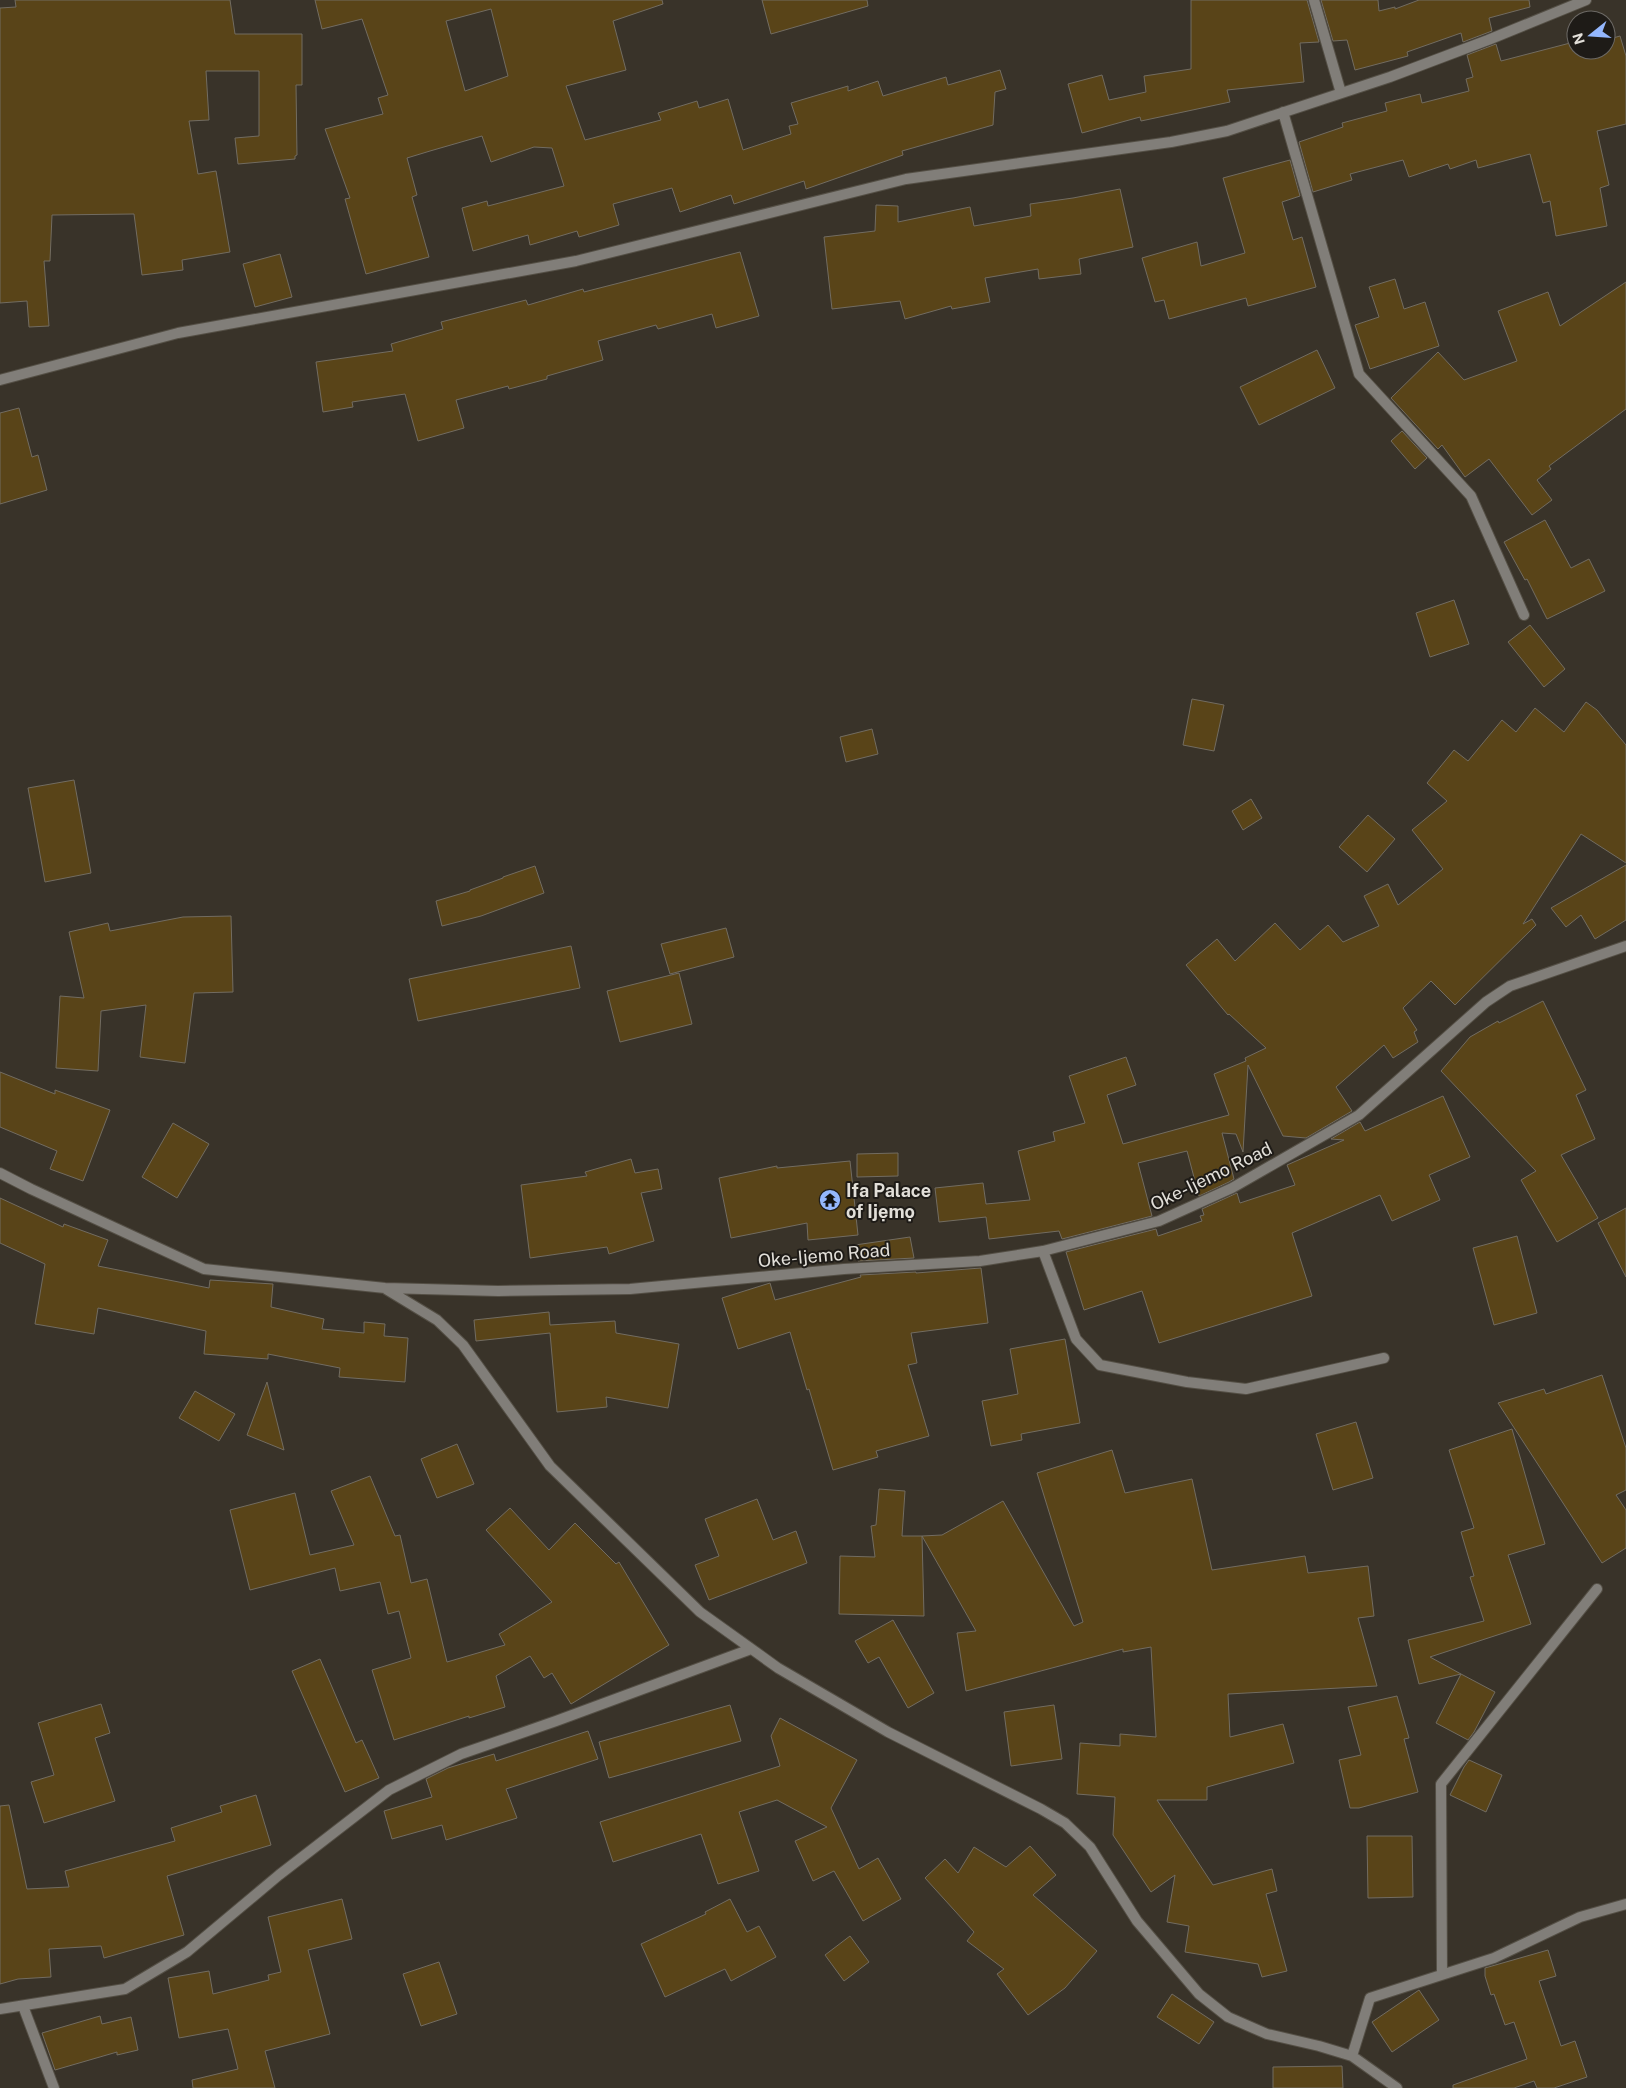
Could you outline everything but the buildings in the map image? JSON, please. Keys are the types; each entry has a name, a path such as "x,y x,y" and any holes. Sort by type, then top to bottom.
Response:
{"street":[{"path":"1314,0 1341,93"},
{"path":"0,380 178,333 576,261 906,179 1171,142 1227,131 1390,77 1586,0"},
{"path":"1283,112 1359,374 1471,496 1524,615"},
{"name":"Oke-Ijemo Road","path":"0,1174 204,1269 385,1288 498,1291 630,1289 844,1269 980,1261 1043,1251 1160,1221 1232,1188 1359,1115 1486,1002 1510,986 1626,946"},
{"path":"1043,1251 1076,1339 1100,1365 1187,1382 1246,1389 1384,1358"},
{"path":"385,1288 437,1320 463,1345 550,1466 700,1612 778,1668 888,1732 1041,1808 1065,1823 1090,1847 1138,1921 1199,1994 1228,2016 1267,2034 1352,2056 1397,2088"},
{"path":"1442,1974 1441,1784 1597,1589"},
{"path":"0,2010 124,1989 187,1952 279,1875 389,1790 461,1754 556,1721 751,1648"},
{"path":"1352,2056 1370,1998 1494,1958 1580,1917 1626,1904"},
{"path":"23,2006 54,2088"}],"place":[{"name":"Ifa Palace of Ijẹmọ","path":"830,1200"}]}
